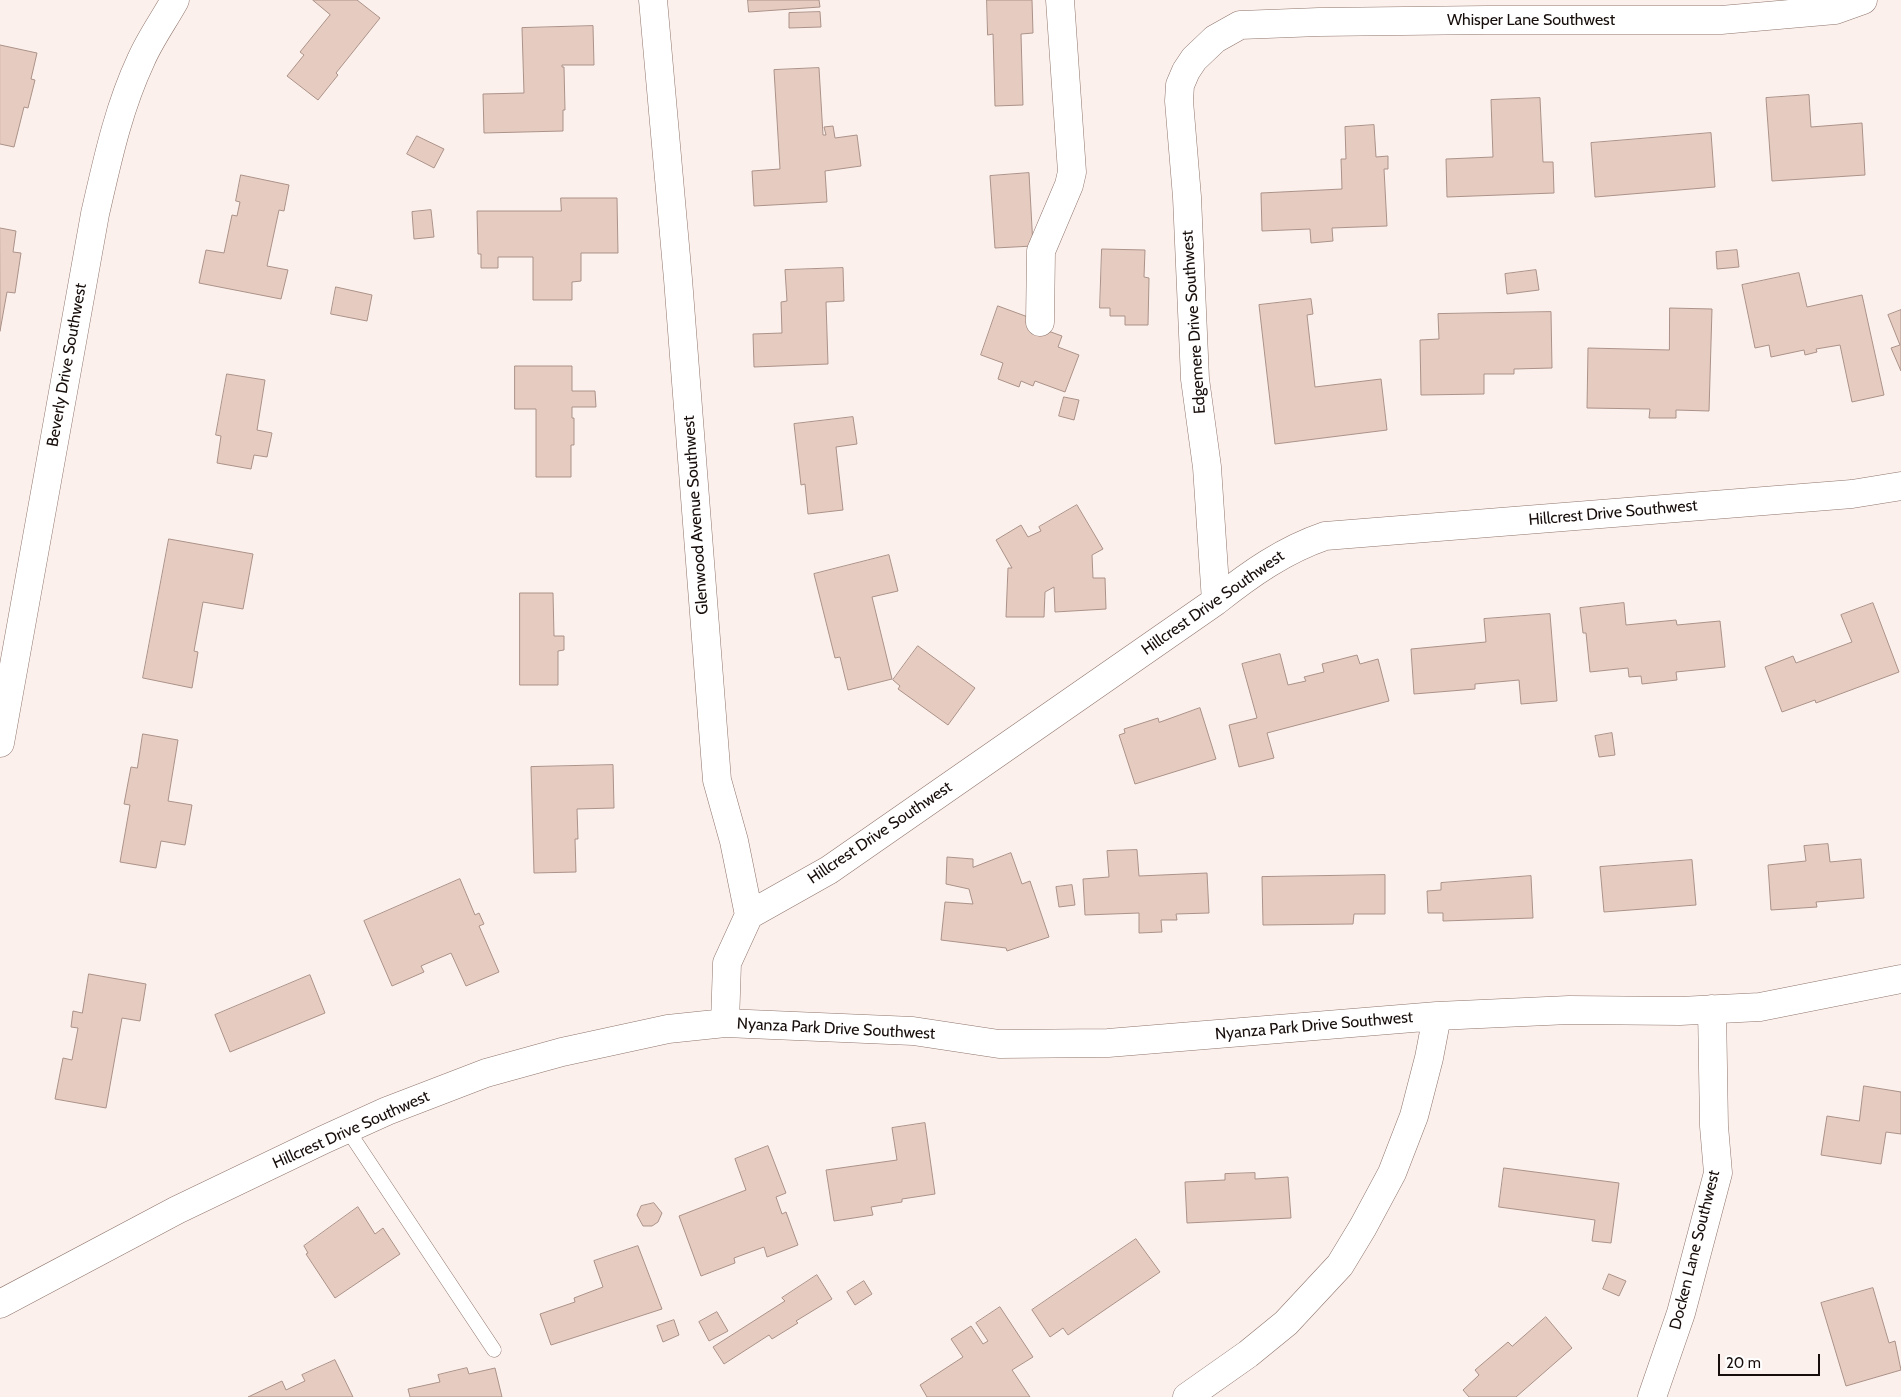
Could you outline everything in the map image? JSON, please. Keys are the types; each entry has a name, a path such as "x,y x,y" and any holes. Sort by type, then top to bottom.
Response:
{"street":[{"name":"Beverly Drive Southwest","path":"0,743 95,214 107,160 123,105 141,60 175,0"},
{"name":"Glenwood Avenue Southwest","path":"653,0 678,280 717,780 734,841 749,915"},
{"path":"1040,322 1041,250 1069,185 1072,172 1060,0"},
{"name":"Whisper Lane Southwest","path":"1204,50 1215,38 1240,25 1318,11 1488,20 1721,20 1835,10 1864,0"},
{"name":"Edgemere Drive Southwest","path":"1204,50 1194,59 1186,71 1180,85 1180,101 1187,197 1195,380 1207,467 1216,601"},
{"name":"Hillcrest Drive Southwest","path":"749,915 829,870 1216,601 1246,578 1301,544 1325,536 1852,494 1901,486"},
{"path":"726,1023 728,963 749,915"},
{"name":"Nyanza Park Drive Southwest","path":"726,1023 913,1031 1000,1044 1108,1043 1437,1016 1570,1010 1680,1011 1760,1007 1901,979"},
{"name":"Docken Lane Southwest","path":"1652,1397 1681,1313 1718,1173 1714,1126 1712,1009"},
{"path":"1187,1397 1248,1354 1286,1323 1340,1265 1392,1173 1414,1116 1437,1016"},
{"name":"Hillcrest Drive Southwest","path":"0,1304 177,1210 347,1129 486,1073 562,1052 668,1029 726,1023"}],"lane":[{"path":"347,1129 494,1350"}],"building":[{"path":"313,0 357,0 380,18 336,73 338,75 318,100 287,76 304,55 300,52 330,15"},
{"path":"748,0 819,0 820,7 749,12"},
{"path":"987,0 1032,0 1033,33 1021,34 1023,105 995,106 993,34 988,35"},
{"path":"820,12 821,27 789,28 789,13"},
{"path":"593,26 594,65 562,65 564,67 565,110 563,110 563,131 484,133 483,94 524,93 522,28"},
{"path":"0,45 37,53 31,79 35,80 28,108 24,107 14,147 0,144"},
{"path":"819,68 823,135 826,135 824,127 833,126 835,138 857,135 861,166 825,171 827,202 754,206 752,171 780,169 774,70"},
{"path":"1809,95 1811,127 1862,123 1865,175 1772,181 1766,98"},
{"path":"1540,98 1543,162 1553,162 1554,193 1447,197 1446,159 1493,157 1491,100"},
{"path":"1374,125 1376,157 1388,156 1388,169 1384,169 1387,226 1332,228 1333,241 1311,243 1310,229 1262,231 1261,193 1342,189 1341,159 1346,159 1345,127"},
{"path":"1711,133 1715,187 1595,197 1591,143"},
{"path":"417,136 444,149 434,168 407,154"},
{"path":"1029,173 1033,246 995,248 990,176"},
{"path":"241,175 289,185 284,211 279,210 267,266 288,270 281,299 199,283 206,250 224,253 232,215 237,216 240,202 236,201"},
{"path":"561,198 617,198 618,253 581,253 581,281 572,282 572,300 533,300 533,257 498,257 498,268 481,268 481,254 478,254 477,211 561,211"},
{"path":"431,210 434,237 414,239 412,212"},
{"path":"0,228 16,231 13,252 21,253 15,293 7,292 0,331"},
{"path":"1102,249 1145,250 1144,277 1149,278 1148,325 1125,325 1125,316 1110,316 1110,308 1100,308"},
{"path":"1737,250 1739,267 1717,269 1716,252"},
{"path":"843,268 844,301 826,302 828,364 754,367 753,334 782,333 781,302 787,301 785,270"},
{"path":"1536,270 1539,290 1507,294 1505,274"},
{"path":"1799,273 1807,307 1862,295 1884,395 1852,402 1840,345 1816,349 1817,352 1805,355 1804,350 1771,357 1769,345 1755,348 1742,285"},
{"path":"336,287 372,295 367,321 331,314"},
{"path":"1311,299 1313,314 1307,315 1315,387 1381,379 1387,430 1275,444 1259,305"},
{"path":"998,306 1028,317 1026,323 1062,336 1058,347 1079,355 1065,392 1035,381 1033,386 1021,381 1019,387 998,379 1003,363 981,355"},
{"path":"1670,308 1712,309 1709,411 1676,410 1676,418 1649,418 1650,409 1587,408 1588,348 1669,350"},
{"path":"1901,310 1901,371 1891,348 1900,345 1888,315"},
{"path":"1551,312 1552,368 1514,369 1514,374 1484,374 1484,394 1421,395 1420,340 1439,339 1438,314"},
{"path":"515,366 572,366 572,391 595,391 596,407 572,407 574,445 571,445 571,477 536,477 536,409 515,409"},
{"path":"227,374 265,380 257,430 272,433 267,457 254,455 251,469 217,463 221,436 216,435"},
{"path":"1064,397 1079,400 1074,420 1059,416"},
{"path":"853,417 857,444 836,447 843,510 808,514 805,484 801,485 794,424"},
{"path":"1077,505 1103,549 1092,555 1093,578 1105,578 1106,609 1055,612 1054,587 1045,592 1044,617 1006,617 1008,568 1012,568 996,540 1021,525 1028,537 1041,531 1039,527"},
{"path":"169,539 253,554 243,609 203,602 194,651 198,652 192,688 143,678"},
{"path":"889,555 898,591 872,597 892,679 848,690 840,657 835,658 814,574"},
{"path":"520,593 553,593 554,636 564,636 564,650 558,651 558,685 520,685"},
{"path":"1624,603 1626,625 1676,620 1677,625 1720,621 1725,667 1676,672 1677,680 1642,684 1641,676 1629,677 1628,668 1590,672 1586,633 1583,633 1580,608"},
{"path":"1873,603 1899,672 1816,703 1815,700 1782,712 1765,667 1793,656 1796,663 1852,642 1841,615"},
{"path":"1550,614 1557,701 1521,704 1519,680 1475,684 1475,689 1414,694 1411,649 1486,642 1484,619"},
{"path":"918,646 975,688 948,725 898,689 900,686 893,680"},
{"path":"1280,654 1288,685 1306,681 1304,677 1324,672 1322,664 1357,655 1360,664 1378,659 1389,701 1267,733 1274,758 1239,767 1229,725 1257,718 1242,664"},
{"path":"1200,708 1216,759 1135,784 1119,735 1125,733 1124,729 1158,718 1159,722"},
{"path":"1612,733 1615,755 1599,757 1595,736"},
{"path":"143,734 178,740 168,801 192,805 185,845 161,841 156,868 120,862 130,805 124,804 131,767 137,768"},
{"path":"613,765 614,808 577,809 578,839 575,839 576,872 534,873 531,767"},
{"path":"1828,844 1830,862 1861,859 1864,898 1816,902 1817,907 1771,910 1768,865 1806,861 1804,846"},
{"path":"1137,850 1139,876 1207,873 1209,913 1176,914 1177,920 1161,920 1162,932 1139,933 1139,913 1085,915 1083,879 1109,877 1107,851"},
{"path":"1011,853 1022,884 1030,881 1049,937 1007,951 1006,948 941,940 945,902 973,904 969,889 946,884 947,857 973,859 973,867"},
{"path":"1692,860 1696,905 1604,912 1600,867"},
{"path":"1385,875 1385,914 1354,914 1353,924 1263,925 1262,877"},
{"path":"1531,876 1533,918 1443,921 1443,913 1428,913 1427,891 1441,890 1441,883"},
{"path":"460,879 475,915 479,913 484,924 479,926 499,972 466,986 451,953 421,966 424,972 392,986 364,921"},
{"path":"1072,885 1075,905 1059,907 1056,887"},
{"path":"89,974 146,984 140,1021 122,1018 106,1108 55,1099 63,1058 72,1060 78,1028 71,1027 73,1011 82,1013"},
{"path":"310,975 325,1013 230,1052 215,1015"},
{"path":"1864,1086 1901,1092 1901,1134 1886,1132 1881,1164 1821,1155 1827,1116 1859,1121"},
{"path":"925,1123 935,1194 902,1199 902,1202 871,1207 873,1215 834,1221 826,1170 897,1160 892,1128"},
{"path":"768,1146 786,1193 776,1197 782,1214 786,1212 798,1245 767,1257 764,1247 734,1258 735,1263 701,1276 679,1216 746,1190 735,1159"},
{"path":"1504,1168 1619,1183 1611,1243 1592,1241 1595,1220 1499,1207"},
{"path":"1255,1173 1255,1179 1288,1177 1291,1218 1187,1223 1185,1182 1225,1180 1225,1174"},
{"path":"654,1203 662,1213 658,1222 652,1226 643,1226 637,1215 641,1206"},
{"path":"358,1207 375,1234 383,1228 400,1254 335,1298 306,1254 308,1253 304,1246"},
{"path":"1136,1239 1160,1272 1068,1335 1063,1328 1050,1337 1032,1310"},
{"path":"638,1246 662,1309 551,1345 540,1314 575,1302 574,1298 603,1287 594,1261"},
{"path":"1609,1274 1626,1281 1619,1296 1603,1289"},
{"path":"817,1275 832,1299 796,1321 798,1323 772,1339 769,1335 724,1364 713,1347 785,1301 782,1298"},
{"path":"864,1281 872,1294 855,1305 847,1292"},
{"path":"1873,1288 1889,1343 1895,1341 1901,1370 1846,1386 1821,1303"},
{"path":"1000,1307 1033,1357 1012,1370 1030,1397 927,1397 920,1385 963,1357 951,1339 971,1326 983,1344 988,1341 976,1323"},
{"path":"717,1312 728,1331 709,1341 699,1322"},
{"path":"1546,1317 1572,1348 1516,1397 1469,1397 1463,1390 1479,1375 1475,1370 1508,1342 1512,1346"},
{"path":"674,1320 679,1335 663,1342 657,1326"},
{"path":"335,1360 353,1397 248,1397 282,1381 286,1390 305,1381 302,1375"},
{"path":"467,1368 469,1374 495,1368 502,1397 410,1397 408,1389 440,1382 438,1375"}]}
